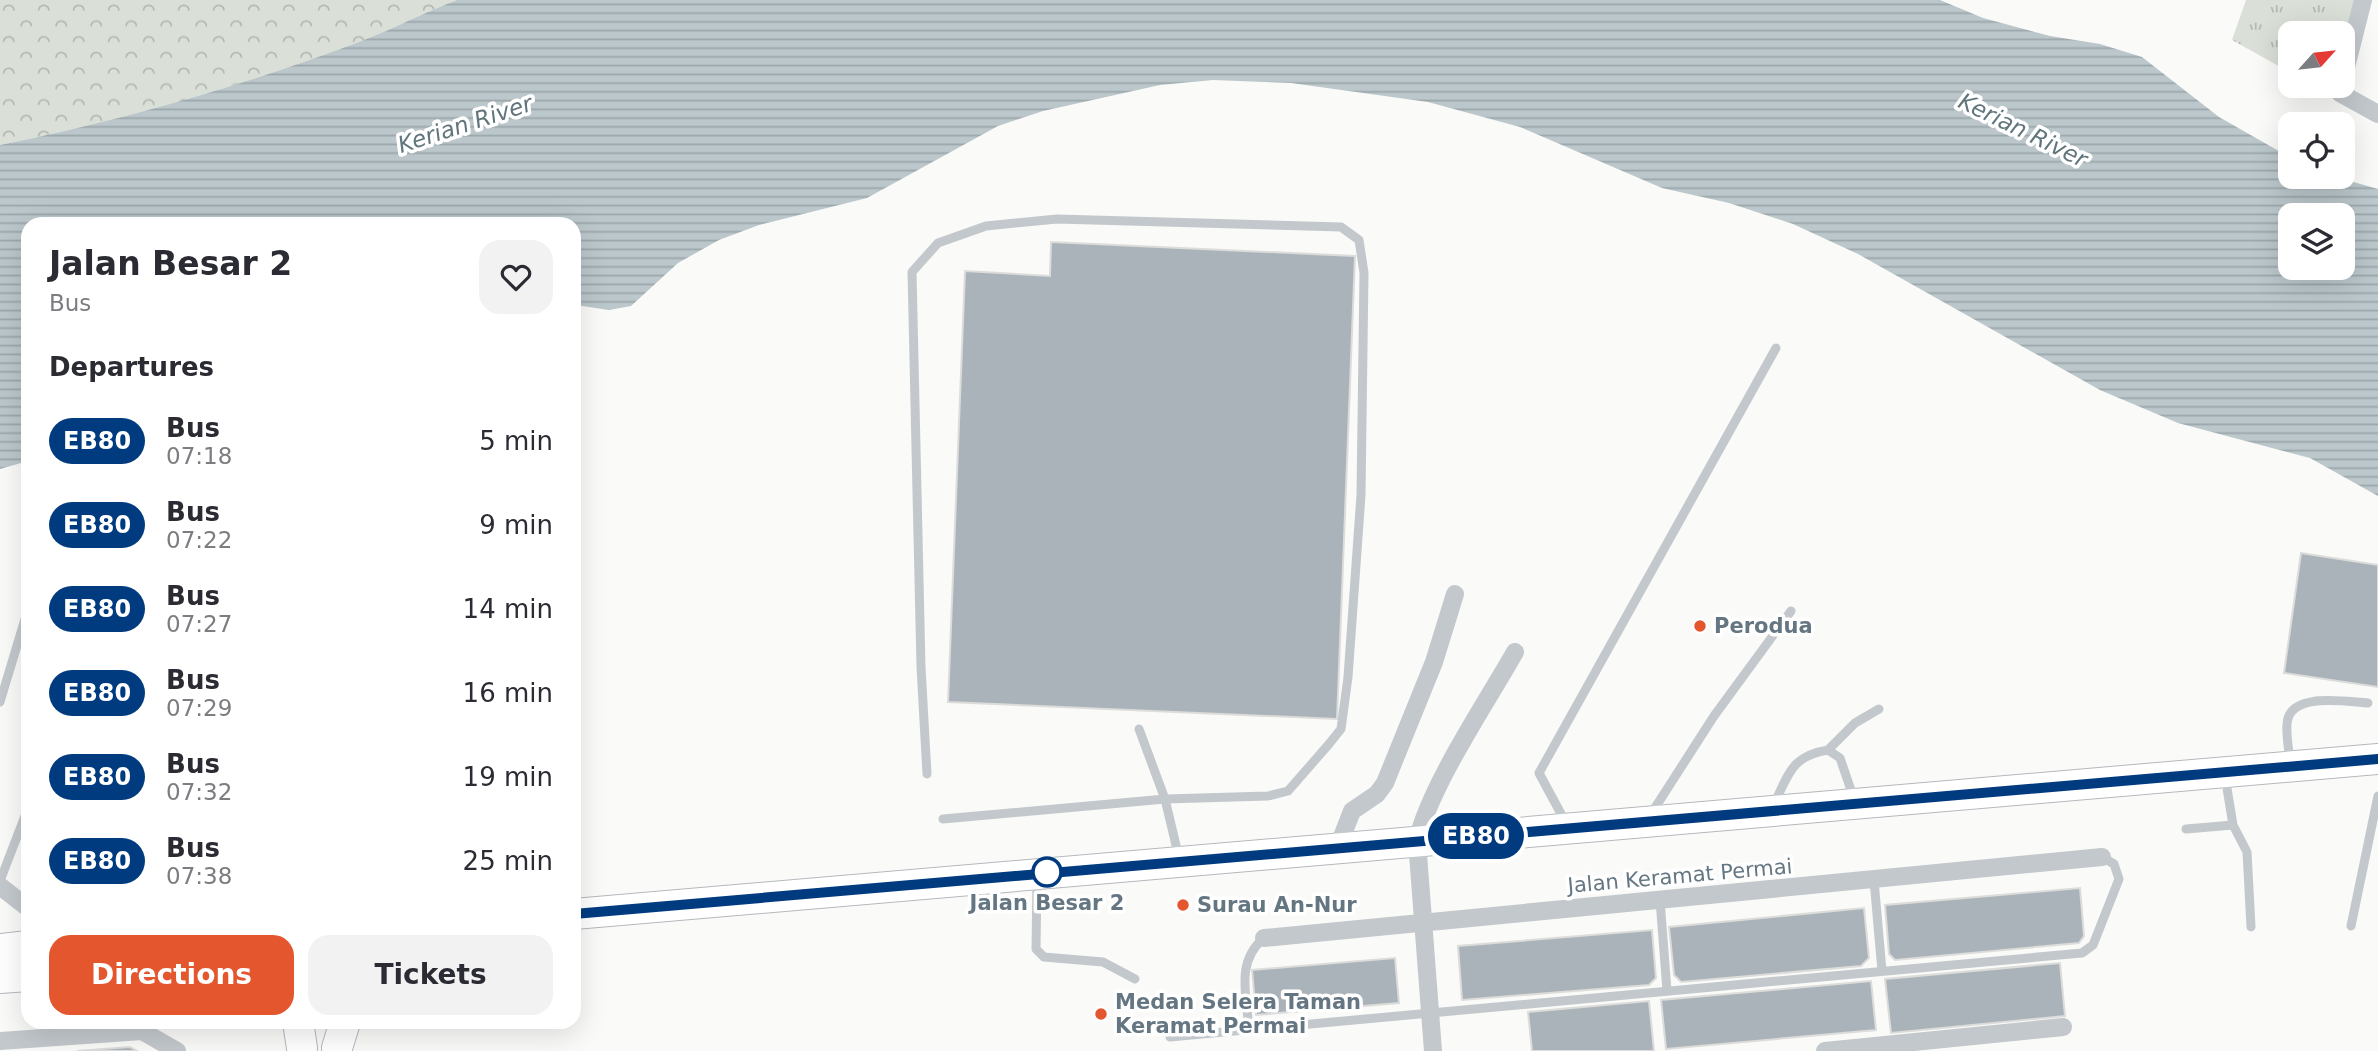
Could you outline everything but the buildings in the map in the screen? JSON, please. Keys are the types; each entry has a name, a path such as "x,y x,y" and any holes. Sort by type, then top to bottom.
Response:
{"highway":[{"path":"581,915 1179,860 2225,774 2378,759"},
{"path":"0,949 21,947"},
{"path":"0,978 21,976"}],"street":[{"path":"2356,28 2363,0"},
{"path":"2349,98 2378,114"},
{"path":"1338,847 1352,811 1377,794 1385,783 1434,662 1455,594"},
{"path":"1433,1051 1417,841 1421,822 1451,764 1515,652"},
{"name":"Jalan Keramat Permai","path":"1264,938 2102,857"},
{"path":"0,883 21,902"},
{"path":"1835,1051 1918,1046 2063,1027"},
{"path":"0,1041 142,1031 177,1051"}],"lane":[{"path":"927,774 921,667 912,272 938,243 986,226 1056,219 1341,227 1359,240 1364,273 1365,345 1361,495 1348,677 1341,729 1287,791 1268,796 1165,799 943,819"},
{"path":"1569,828 1539,773 1776,348"},
{"path":"1646,822 1714,716 1791,611"},
{"path":"0,702 21,632"},
{"path":"2291,768 2287,722 2292,710 2308,701 2368,703"},
{"path":"1770,811 1795,762 1808,753 1828,750 1856,723 1879,709"},
{"path":"1139,729 1165,799 1179,860"},
{"path":"1828,750 1840,758 1856,804"},
{"path":"2225,774 2233,825 2247,852 2251,927"},
{"path":"2351,926 2378,796"},
{"path":"2186,830 2233,825"},
{"path":"0,883 21,827"},
{"path":"1170,1037 2082,953 2093,945 2119,880 2114,864 2102,857"},
{"path":"1038,873 1036,949 1039,954 1044,957 1103,962 1135,979"},
{"path":"1874,880 1882,971"},
{"path":"1660,900 1667,991"},
{"path":"1249,1030 1244,964 1252,947 1264,938"}],"green space":[{"path":"0,0 457,0 364,40 229,86 138,113 0,145"},
{"path":"2246,0 2356,0 2349,21 2278,21 2278,66 2232,40"}],"water":[{"name":"Kerian River","path":"457,0 1940,0 1983,18 2050,36 2100,44 2142,57 2219,117 2278,151 2278,189 2355,189 2355,182 2378,189 2378,496 2310,458 2178,423 2100,390 1858,254 1793,224 1729,203 1662,188 1520,127 1428,102 1291,83 1213,80 1160,85 1043,111 998,126 867,198 759,225 719,240 678,263 631,306 609,310 581,306 581,217 21,217 21,463 0,469 0,145 138,113 320,56"}],"bus line":[{"name":"EB80","path":"581,914 1179,860 2225,774 2378,759"}],"place":[{"name":"Perodua","path":"1700,626"},
{"name":"Jalan Besar 2","path":"1047,872"},
{"name":"Surau An-Nur","path":"1183,905"},
{"name":"Medan Selera Taman Keramat Permai","path":"1101,1014"}]}
